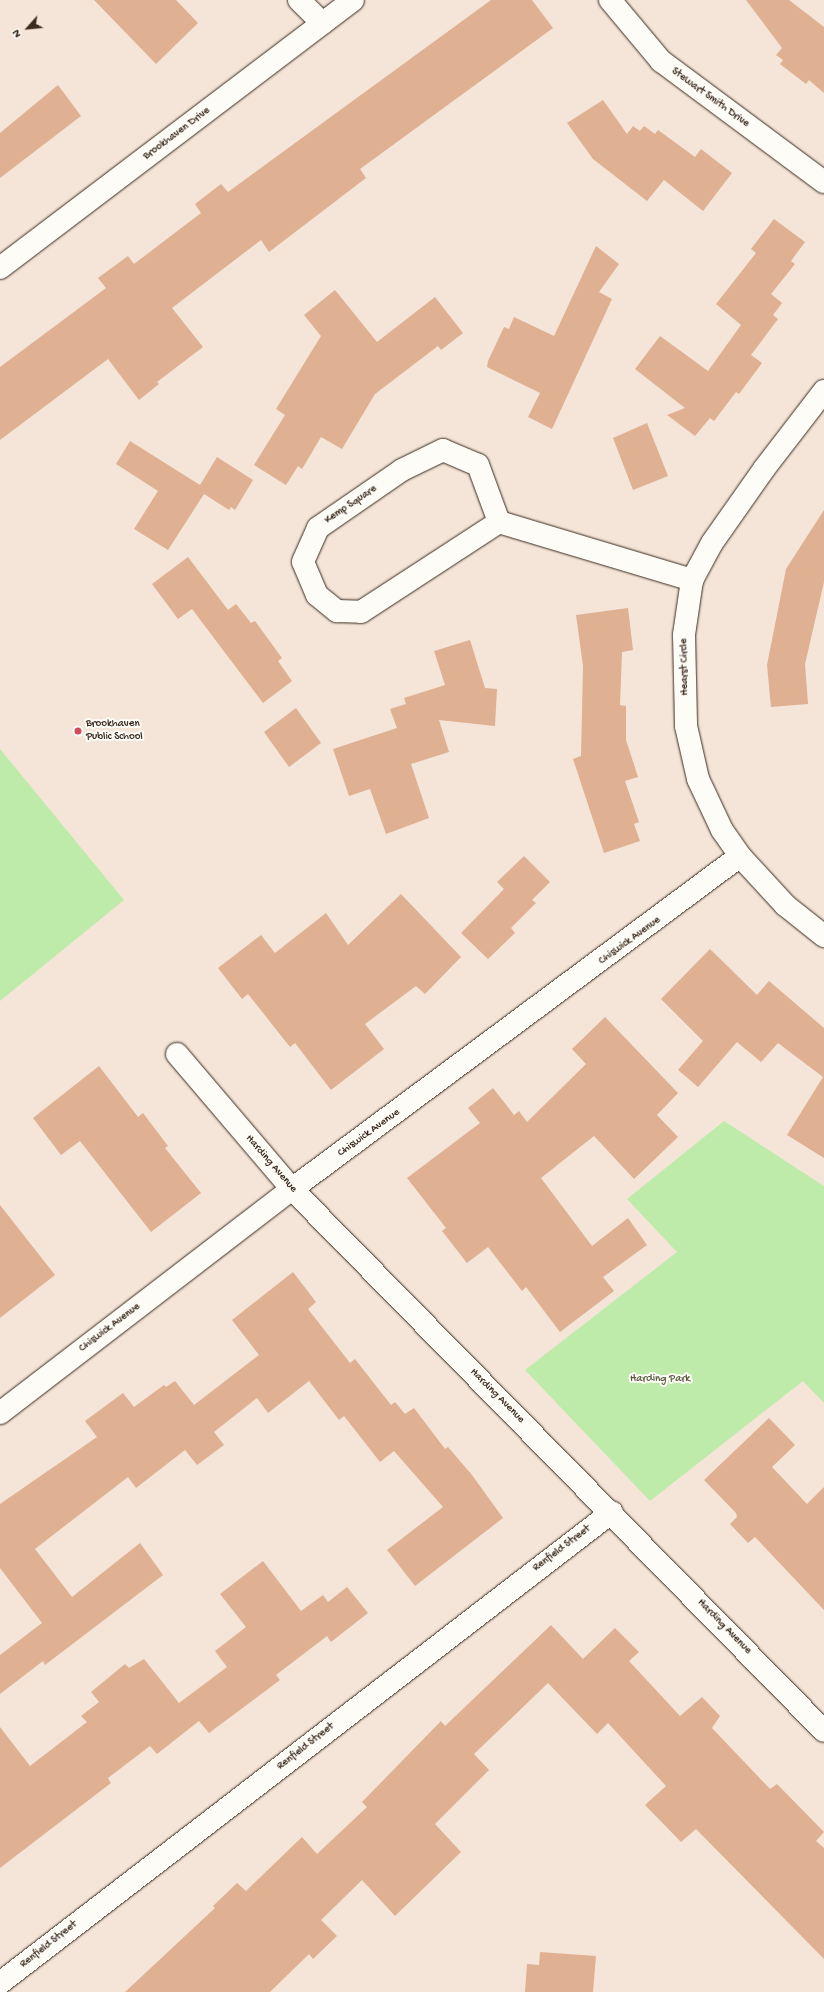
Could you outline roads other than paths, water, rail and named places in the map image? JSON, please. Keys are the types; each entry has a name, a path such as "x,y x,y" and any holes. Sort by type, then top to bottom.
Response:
{"street":[{"path":"299,0 322,23"},
{"name":"Brookhaven Drive","path":"0,268 353,0"},
{"name":"Stewart Smith Drive","path":"610,0 661,61 824,182"},
{"name":"Hearst Circle","path":"824,392 755,481 712,543 692,580 684,635 686,726 698,779 722,830 740,856 785,905 824,936"},
{"name":"Kemp Square","path":"443,450 478,465 499,522 361,612 337,611 317,595 303,562 318,528 402,470 443,450"},
{"path":"499,522 692,580"},
{"name":"Chiswick Avenue","path":"0,1413 292,1189 740,856"},
{"name":"Harding Avenue","path":"177,1054 292,1189 612,1512 824,1731"},
{"name":"Renfield Street","path":"0,1983 612,1512"}],"place":[{"name":"Brookhaven Public School","path":"78,731"}],"park label":[{"name":"Harding Park","path":"660,1379"}]}
